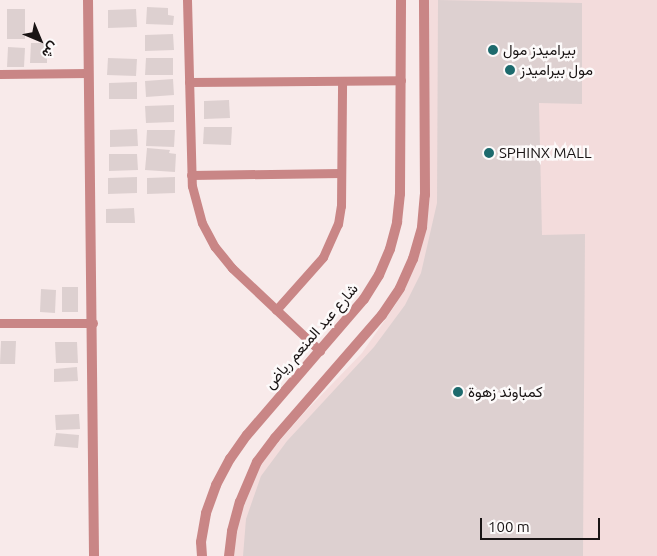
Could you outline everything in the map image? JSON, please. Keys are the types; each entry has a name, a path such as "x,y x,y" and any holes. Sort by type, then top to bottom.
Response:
{"street":[{"path":"88,0 93,323 94,556"},
{"path":"187,0 191,175 197,210 215,247 232,268 320,351"},
{"name":"شارع عبد المنعم رياض","path":"202,556 201,542 206,513 216,485 230,459 247,434 364,299 379,275 390,249 399,208 401,0"},
{"path":"229,556 232,531 240,502 257,462 270,444 382,315 400,288 414,259 422,227 425,195 424,0"},
{"path":"0,74 88,73"},
{"path":"189,82 401,80"},
{"path":"276,310 316,266 329,246 340,215 342,81"},
{"path":"191,175 341,174"},
{"path":"0,323 93,323"}],"shaded area":[{"path":"425,0 657,0 657,556 232,556 233,523 261,462 304,413 362,353 396,304 406,277 425,202"}],"building":[{"name":"كمباوند زهوة","path":"438,0 582,3 582,104 539,103 542,235 585,234 583,556 243,556 246,519 261,476 287,441 374,347 405,305 421,273 437,203"},
{"path":"147,7 168,8 168,15 174,16 173,25 146,24"},
{"path":"7,9 25,9 25,39 7,39"},
{"path":"136,9 137,27 108,28 108,10"},
{"path":"173,34 174,50 145,51 145,35"},
{"path":"31,43 47,43 47,63 30,63"},
{"path":"8,47 25,48 24,67 7,67"},
{"path":"108,58 137,59 136,76 107,75"},
{"path":"146,58 173,58 173,75 145,75"},
{"path":"173,79 174,95 146,97 145,81"},
{"path":"137,82 137,99 109,99 109,83"},
{"path":"229,100 230,118 204,119 204,101"},
{"path":"174,105 174,122 146,123 145,106"},
{"path":"204,127 232,127 231,145 203,144"},
{"path":"137,129 138,146 110,147 110,130"},
{"path":"147,130 175,130 174,147 146,146"},
{"path":"147,148 170,150 169,153 176,154 175,172 145,170"},
{"path":"109,154 137,154 138,170 109,171"},
{"path":"137,177 137,193 108,194 108,178"},
{"path":"175,177 175,193 147,194 147,178"},
{"path":"134,208 135,223 106,223 106,209"},
{"path":"62,287 78,287 78,312 62,312"},
{"path":"41,289 56,290 55,313 40,312"},
{"path":"1,341 16,341 15,364 0,364"},
{"path":"55,342 77,342 78,363 56,363"},
{"path":"77,367 78,381 54,382 54,369"},
{"path":"79,414 80,429 56,430 55,415"},
{"path":"56,433 79,435 78,448 54,446"}],"place":[{"name":"بيراميدز مول","path":"493,50"},
{"name":"مول بيراميدز","path":"510,70"},
{"name":"SPHINX MALL","path":"489,153"},
{"name":"كمباوند زهوة","path":"458,392"}]}
